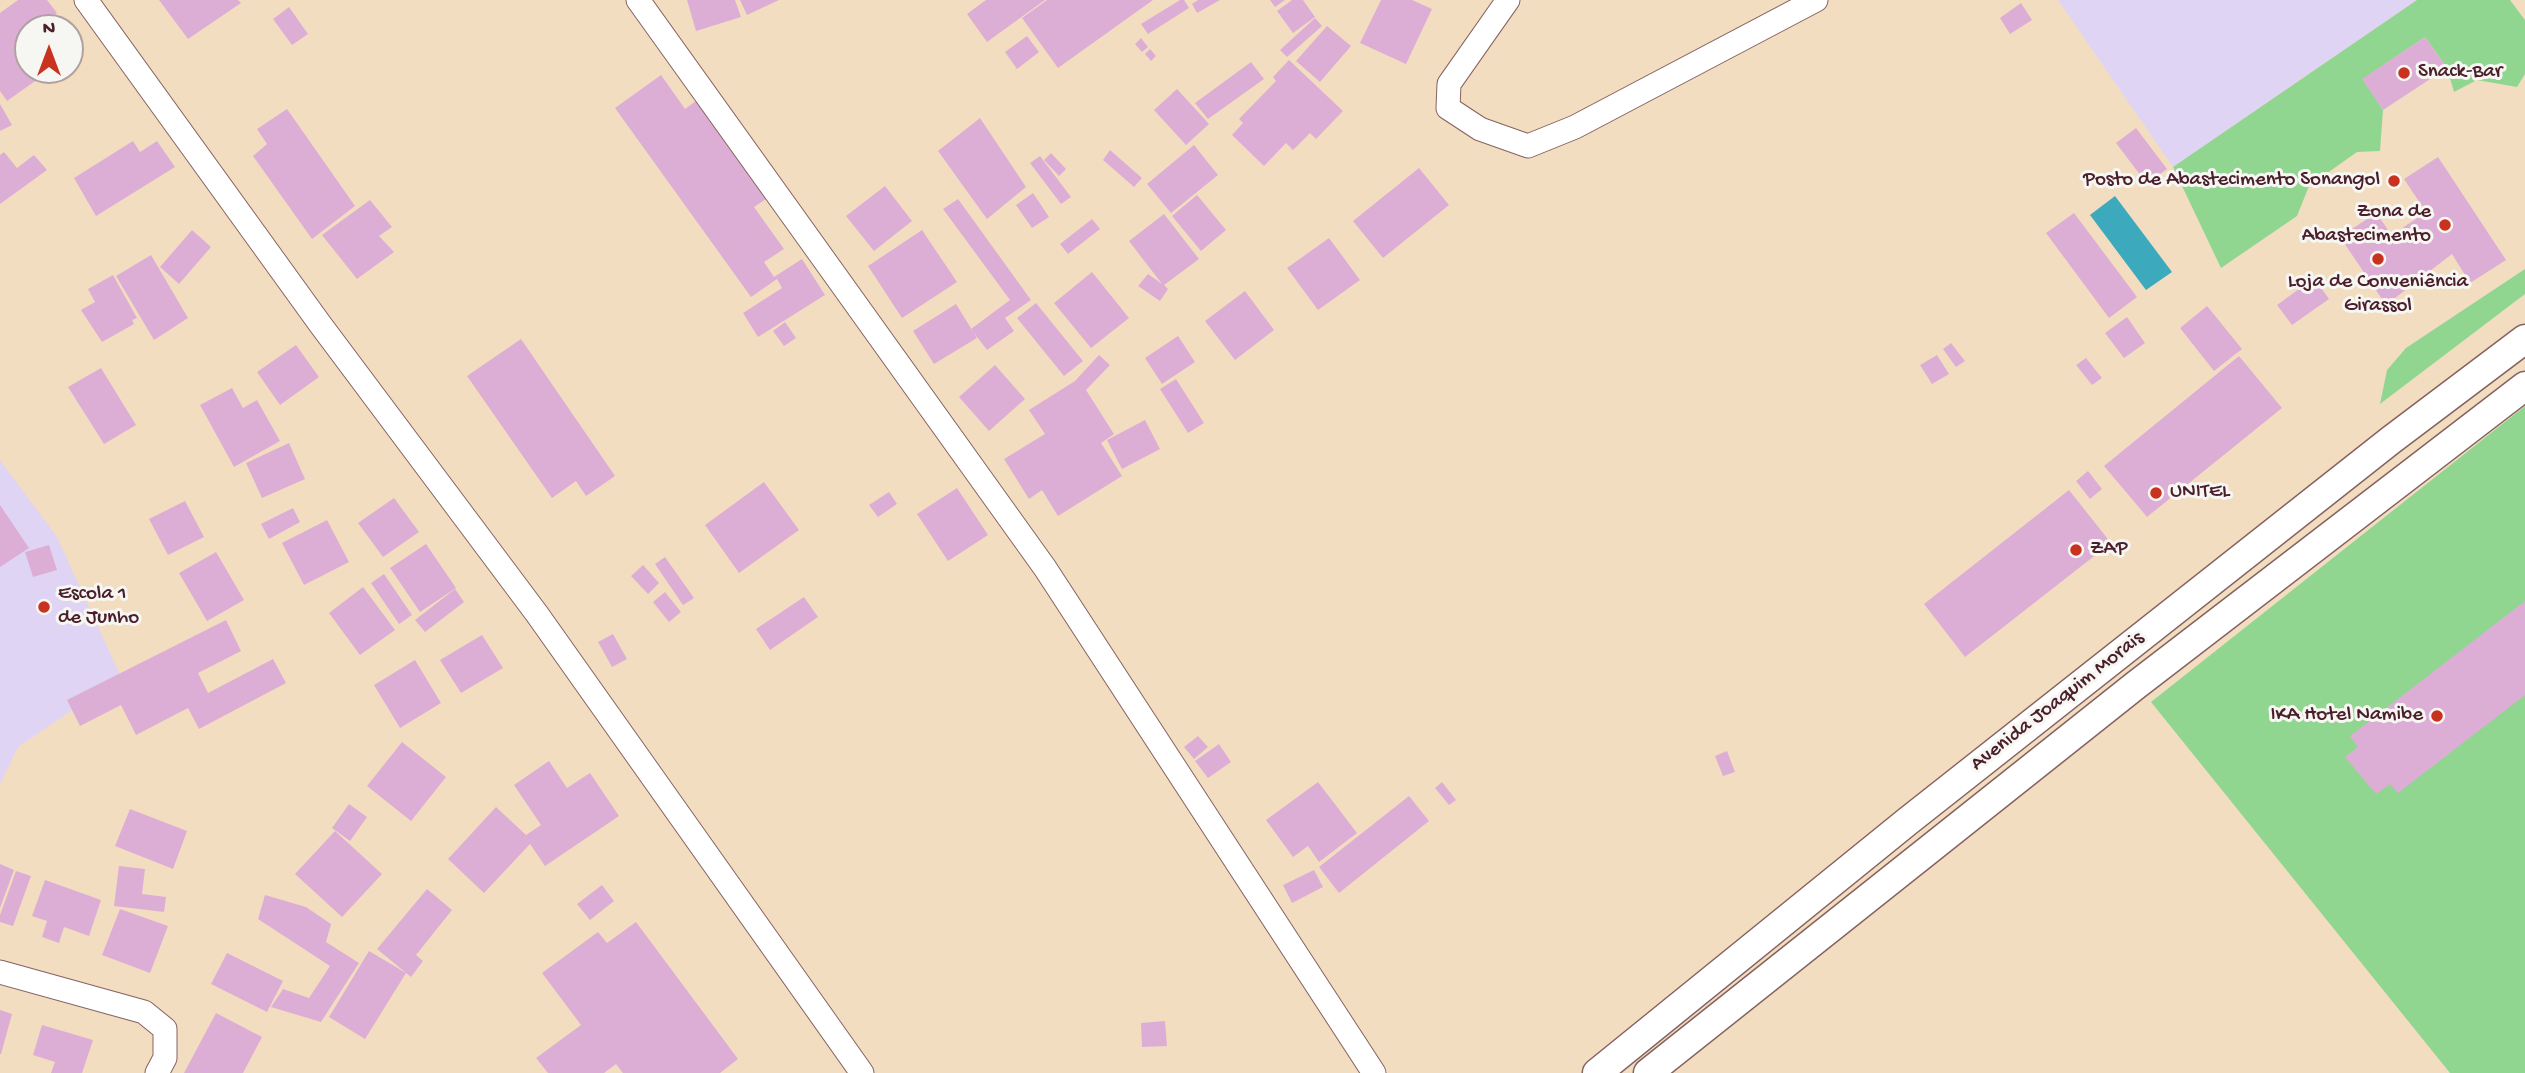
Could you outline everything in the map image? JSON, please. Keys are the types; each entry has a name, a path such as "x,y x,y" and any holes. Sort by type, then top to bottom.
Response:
{"street":[{"path":"86,0 320,324 537,614 862,1073"},
{"path":"638,0 1045,568 1374,1073"},
{"path":"1508,0 1450,84 1448,108 1480,129 1528,146 1575,127 1816,0"},
{"name":"Avenida Joaquim Morais","path":"1597,1073 1919,812 2391,440 2525,339"},
{"name":"Avenida Joaquim Morais","path":"1648,1073 2136,685 2525,386"},
{"path":"0,972 144,1012 165,1029 164,1058 157,1073"}],"shaded area":[{"path":"2058,0 2417,0 2173,167"},
{"name":"Escola 1 de Junho","path":"0,460 57,537 121,677 18,747 0,784"}],"green space":[{"path":"2417,0 2510,0 2525,20 2525,74 2517,87 2477,80 2454,92 2447,68 2425,37 2363,79 2383,110 2380,151 2357,152 2309,186 2297,216 2221,268 2173,167"},
{"path":"2525,269 2525,294 2380,404 2387,370 2406,348"},
{"path":"2525,406 2525,1073 2450,1073 2151,702"}],"water":[{"path":"2115,196 2172,272 2146,290 2090,215"}],"building":[{"path":"18,0 47,0 57,13 14,14 14,84 31,84 7,101 0,91 0,13"},
{"path":"159,0 238,0 241,3 188,39"},
{"path":"687,0 735,0 741,17 696,31"},
{"path":"740,0 779,0 747,15"},
{"path":"986,0 1045,0 987,42 967,14"},
{"path":"1047,0 1153,0 1058,68 1022,18"},
{"path":"1184,0 1189,8 1148,34 1141,24"},
{"path":"1198,0 1220,0 1197,13 1192,4"},
{"path":"1270,0 1285,0 1275,7"},
{"path":"1292,0 1303,0 1315,17 1293,33 1277,11"},
{"path":"1381,0 1412,0 1432,9 1406,64 1360,43"},
{"path":"2021,3 2032,20 2010,34 2000,18"},
{"path":"289,7 308,34 292,45 273,19"},
{"path":"1315,18 1322,26 1287,57 1280,50"},
{"path":"1327,26 1351,46 1320,82 1296,61"},
{"path":"1027,36 1039,52 1017,69 1005,52"},
{"name":"Snack-Bar","path":"2425,37 2447,68 2383,110 2362,79"},
{"path":"1141,38 1148,47 1142,52 1135,44"},
{"path":"1150,49 1156,56 1151,61 1145,54"},
{"path":"1289,60 1343,111 1316,139 1310,133 1293,150 1286,143 1264,166 1232,135 1243,123 1239,119 1276,81 1273,77"},
{"path":"1251,62 1264,79 1208,119 1195,103"},
{"path":"661,75 685,109 696,101 766,199 754,207 784,249 764,262 774,277 802,259 825,295 758,337 743,313 782,288 777,279 751,297 615,108"},
{"path":"1177,89 1209,124 1186,145 1154,110"},
{"path":"0,104 12,125 0,131"},
{"path":"287,109 355,206 312,239 253,156 267,144 257,129"},
{"path":"980,118 1026,187 987,219 938,151"},
{"path":"2136,128 2167,169 2147,184 2116,143"},
{"path":"133,141 140,152 157,141 175,167 96,216 74,178"},
{"path":"1194,145 1218,175 1171,213 1147,184"},
{"path":"1110,150 1142,178 1134,187 1103,160"},
{"path":"4,152 17,168 34,155 47,170 0,204 0,155"},
{"path":"1051,153 1066,169 1059,176 1044,160"},
{"path":"1040,156 1071,197 1061,204 1030,163"},
{"name":"Zona de Abastecimento","path":"2438,157 2506,260 2470,283 2452,254 2386,305 2340,237 2376,213 2392,235 2426,212 2404,179"},
{"path":"1419,168 1449,205 1383,258 1353,221"},
{"path":"885,186 912,221 874,251 846,216"},
{"path":"1033,193 1049,217 1032,228 1016,205"},
{"path":"1197,195 1226,230 1201,251 1172,216"},
{"path":"958,199 1031,300 1005,318 1014,331 987,350 971,329 1010,300 943,209"},
{"path":"370,200 392,227 379,236 394,252 357,279 322,235"},
{"path":"2074,213 2137,297 2109,318 2046,233"},
{"path":"1164,214 1199,259 1164,285 1168,289 1160,301 1138,286 1148,274 1162,284 1129,241"},
{"path":"1092,219 1100,229 1068,254 1060,244"},
{"path":"192,230 211,247 179,284 160,267"},
{"path":"922,230 957,282 902,318 868,266"},
{"path":"1329,238 1360,280 1318,310 1287,268"},
{"path":"151,255 188,318 154,340 116,276"},
{"path":"1092,272 1129,318 1091,348 1054,303"},
{"path":"113,275 137,318 132,320 134,324 102,342 81,310 95,302 88,289"},
{"path":"2314,278 2329,299 2292,325 2277,305"},
{"path":"1245,291 1274,330 1235,360 1205,321"},
{"path":"1036,303 1083,361 1064,376 1017,318"},
{"path":"956,304 977,338 934,364 913,331"},
{"path":"2207,306 2242,349 2214,371 2180,328"},
{"path":"2127,317 2145,343 2124,358 2105,333"},
{"path":"785,322 796,338 784,346 773,331"},
{"path":"1178,336 1195,362 1162,384 1145,358"},
{"path":"521,339 615,476 586,496 576,481 552,498 467,376"},
{"path":"1951,343 1965,361 1956,367 1943,349"},
{"path":"296,345 319,377 280,405 257,372"},
{"path":"1099,355 1110,365 1086,390 1114,434 1101,443 1122,476 1058,516 1042,490 1029,499 1004,459 1045,434 1029,410 1075,381"},
{"path":"1937,355 1949,374 1932,384 1920,365"},
{"path":"2239,356 2282,408 2147,517 2104,466"},
{"path":"2086,358 2102,378 2092,385 2076,365"},
{"path":"995,365 1025,399 989,431 959,397"},
{"path":"101,368 136,425 104,444 68,387"},
{"path":"1176,379 1204,423 1188,433 1160,389"},
{"path":"232,388 243,408 257,400 280,441 234,467 200,405"},
{"path":"1145,420 1160,449 1122,469 1107,440"},
{"path":"289,443 305,479 262,498 246,463"},
{"path":"2088,471 2102,489 2090,499 2076,481"},
{"path":"764,482 799,530 739,573 705,525"},
{"path":"957,488 988,535 948,561 917,514"},
{"path":"2069,490 2111,543 1965,657 1924,604"},
{"path":"889,492 897,504 878,517 869,505"},
{"path":"394,498 419,532 383,557 358,523"},
{"path":"185,501 204,537 168,555 149,519"},
{"path":"0,505 29,548 0,567"},
{"path":"293,508 300,522 269,539 261,524"},
{"path":"327,520 349,562 304,585 282,543"},
{"path":"426,544 456,588 420,612 390,568"},
{"path":"49,545 57,570 33,577 25,552"},
{"path":"216,552 244,600 207,621 179,573"},
{"path":"665,557 694,598 683,605 655,564"},
{"path":"643,565 659,583 648,594 631,576"},
{"path":"384,574 412,615 399,624 371,583"},
{"path":"363,587 395,630 360,655 329,613"},
{"path":"455,589 464,602 425,632 415,620"},
{"path":"665,592 681,612 669,622 653,602"},
{"path":"804,597 818,617 770,650 756,629"},
{"name":"IKA Hotel Namibe","path":"2525,601 2525,695 2398,793 2390,784 2376,794 2345,757 2358,747 2350,736"},
{"path":"226,620 241,651 198,673 208,693 273,659 286,683 199,729 188,708 136,735 121,705 80,726 67,700"},
{"path":"613,634 627,659 612,667 598,642"},
{"path":"482,635 503,668 461,693 440,660"},
{"path":"415,660 441,703 400,728 374,685"},
{"path":"1198,736 1208,747 1194,759 1184,747"},
{"path":"402,742 446,777 411,821 367,786"},
{"path":"1219,744 1231,762 1208,778 1195,761"},
{"path":"1727,751 1735,772 1723,776 1715,756"},
{"path":"549,761 567,788 590,773 619,816 545,866 530,844 484,893 448,859 496,807 526,835 541,825 514,785"},
{"path":"1318,782 1357,833 1319,862 1308,846 1293,857 1266,820"},
{"path":"1442,782 1456,800 1449,805 1435,788"},
{"path":"1409,796 1429,821 1339,893 1319,867"},
{"path":"349,804 367,817 350,841 332,828"},
{"path":"130,809 187,831 173,869 115,846"},
{"path":"335,831 382,874 342,917 295,874"},
{"path":"0,864 14,870 0,908"},
{"path":"119,866 145,869 142,894 166,897 164,912 114,906"},
{"path":"1314,870 1323,887 1292,903 1283,885"},
{"path":"16,871 31,876 13,926 0,922 0,915"},
{"path":"45,880 101,900 89,936 64,927 59,943 42,937 47,921 32,916"},
{"path":"602,885 614,901 590,920 577,904"},
{"path":"427,889 452,910 416,955 423,961 411,977 377,949"},
{"path":"265,895 306,907 331,924 326,942 359,963 321,1022 271,1007 283,989 309,998 330,966 258,919"},
{"path":"120,909 168,926 150,973 102,955"},
{"path":"636,922 738,1059 720,1073 623,1073 616,1064 604,1073 548,1073 536,1058 581,1025 542,973 598,932 607,943"},
{"path":"369,951 406,973 365,1039 329,1017"},
{"path":"227,953 283,981 267,1012 211,984"},
{"path":"0,1010 12,1014 1,1054 0,1054"},
{"path":"216,1013 262,1037 243,1073 184,1073"},
{"path":"1165,1021 1167,1046 1142,1047 1141,1023"},
{"path":"42,1025 93,1040 82,1073 51,1073 55,1062 33,1055"}],"place":[{"name":"Snack-Bar","path":"2404,73"},
{"name":"Posto de Abastecimento Sonangol","path":"2394,181"},
{"name":"Zona de Abastecimento","path":"2445,225"},
{"name":"Loja de Conveniência Girassol","path":"2378,259"},
{"name":"UNITEL","path":"2156,493"},
{"name":"ZAP","path":"2076,550"},
{"name":"Escola 1 de Junho","path":"44,607"},
{"name":"IKA Hotel Namibe","path":"2437,716"}]}
